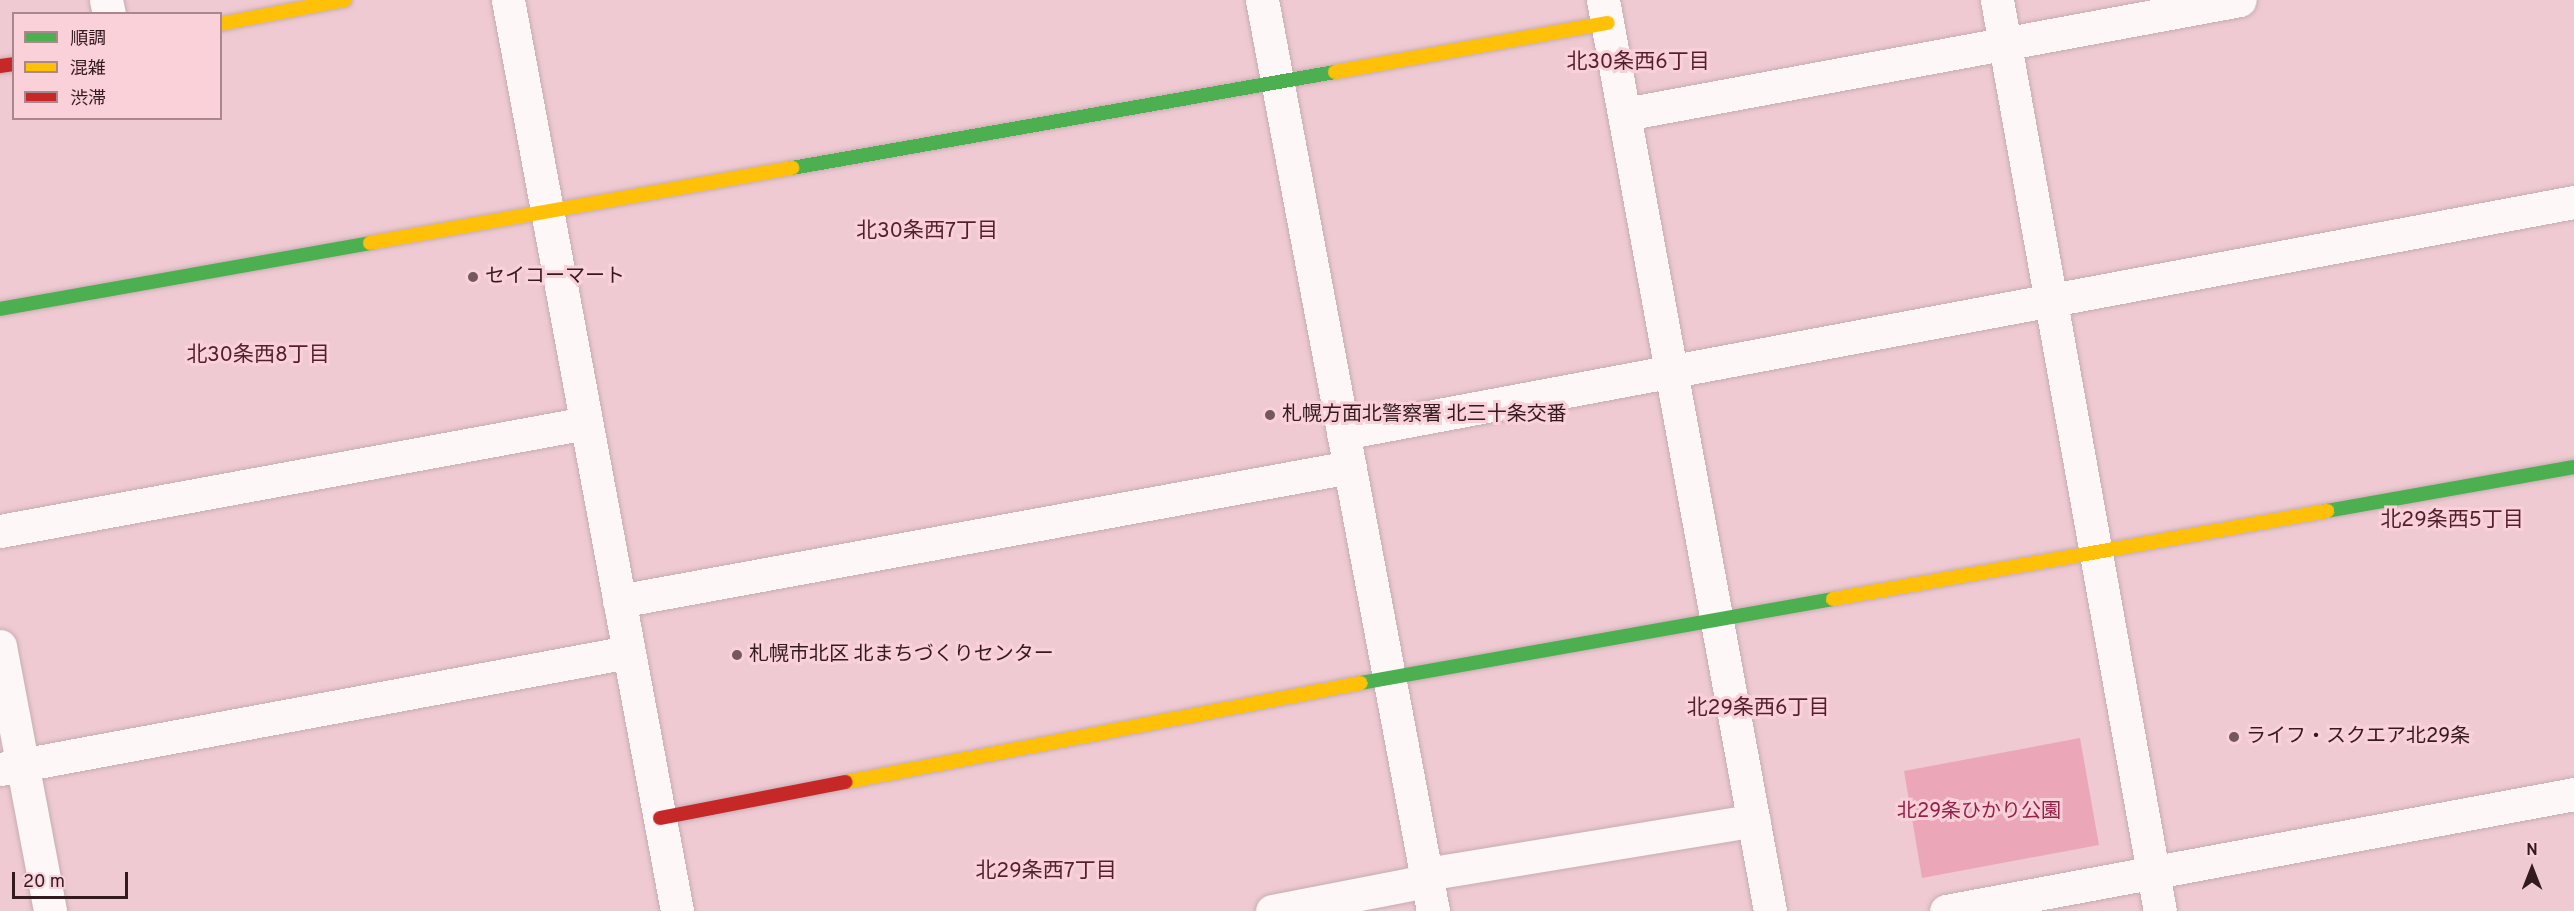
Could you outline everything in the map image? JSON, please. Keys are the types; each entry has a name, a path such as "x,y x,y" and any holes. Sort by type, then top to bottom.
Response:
{"street":[{"path":"222,24 345,0"},
{"path":"508,0 677,911"},
{"path":"1262,0 1429,889"},
{"path":"1997,0 2160,911"},
{"path":"1625,114 2240,0"},
{"path":"0,309 1277,81 1606,12 1770,911"},
{"path":"1343,433 2052,298 2574,202"},
{"path":"0,531 586,423"},
{"path":"619,601 1350,467"},
{"path":"660,818 1389,678 2574,467"},
{"path":"0,646 11,767 50,911"},
{"path":"11,767 628,652"},
{"path":"1946,911 2574,794"},
{"path":"1272,911 1429,889 1754,820"}],"green space":[{"name":"北29条ひかり公園","path":"2080,738 2099,845 1922,878 1904,771"}],"traffic: fast":[{"path":"792,168 1335,72"},
{"path":"0,309 370,243"},
{"path":"2327,511 2574,467"},
{"path":"1361,683 1833,599"}],"traffic: slow":[{"path":"222,24 345,0"},
{"path":"1335,72 1608,23"},
{"path":"370,243 792,168"},
{"path":"1833,599 2327,511"},
{"path":"846,782 1361,683"}],"traffic: jam":[{"path":"0,66 12,64"},
{"path":"660,818 846,782"}],"place":[{"name":"セイコーマート","path":"473,277"},
{"name":"札幌方面北警察署 北三十条交番","path":"1270,415"},
{"name":"札幌市北区 北まちづくりセンター","path":"737,655"},
{"name":"ライフ・スクエア北29条","path":"2234,737"}],"district":[{"name":"北30条西6丁目","path":"1638,63"},
{"name":"北30条西7丁目","path":"927,232"},
{"name":"北30条西8丁目","path":"258,356"},
{"name":"北29条西5丁目","path":"2452,521"},
{"name":"北29条西6丁目","path":"1758,709"},
{"name":"北29条西7丁目","path":"1046,872"}]}
